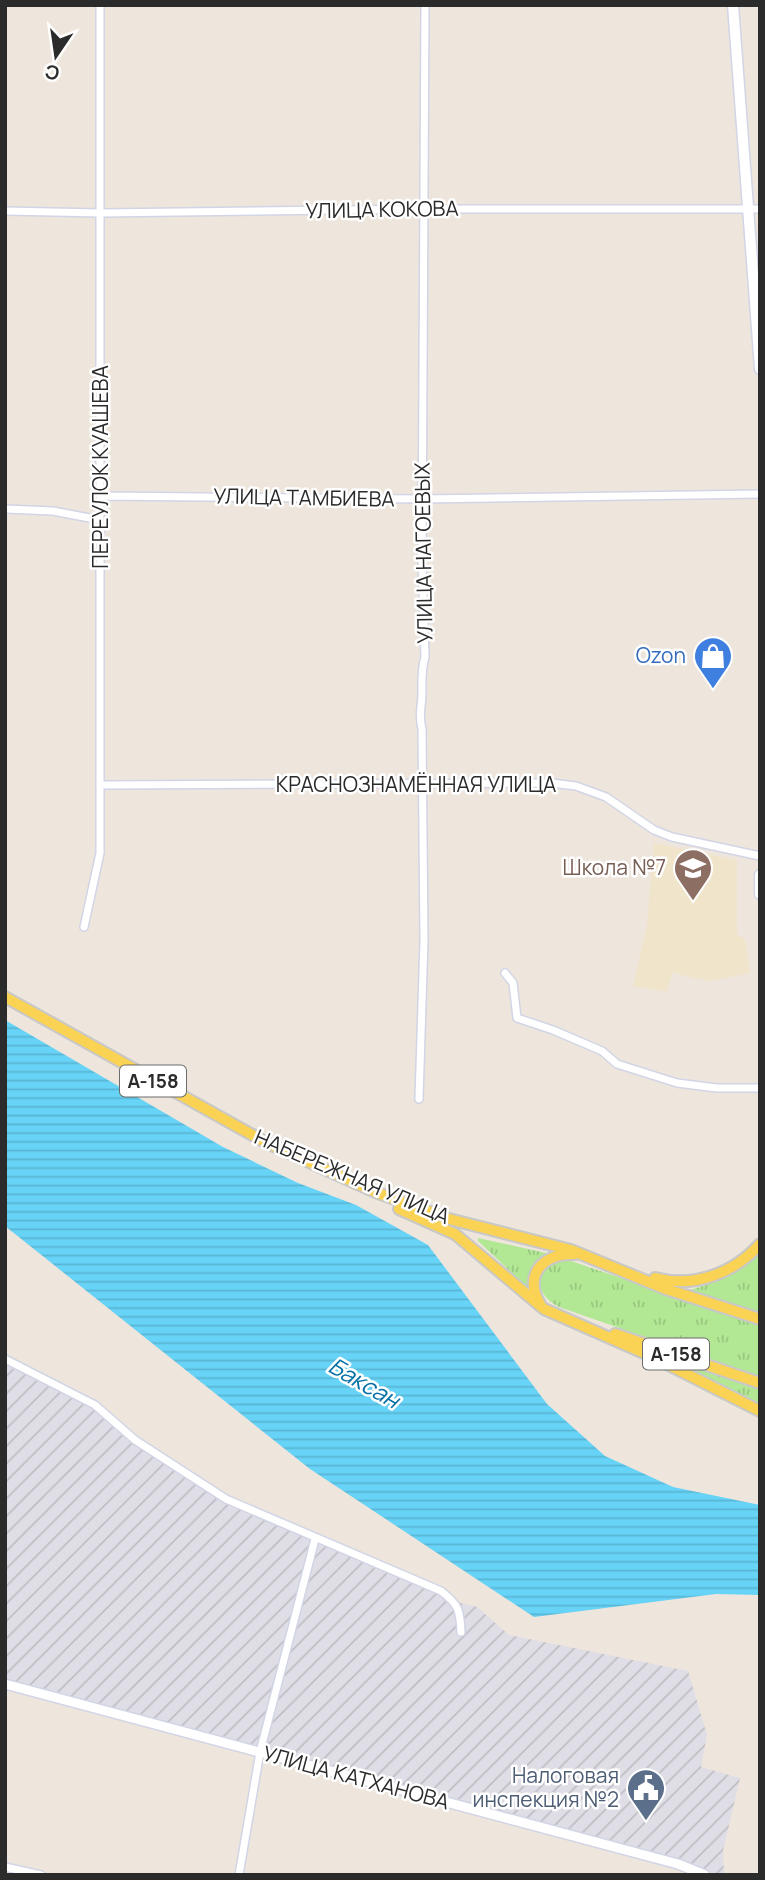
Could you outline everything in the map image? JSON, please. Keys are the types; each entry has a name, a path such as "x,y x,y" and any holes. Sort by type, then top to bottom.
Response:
{"main road":[{"path":"733,5 754,209 760,369"},
{"path":"760,875 760,894"},
{"name":"НАБЕРЕЖНАЯ УЛИЦА","path":"5,997 170,1090 304,1161 412,1207 449,1219 556,1245 696,1300 760,1320"},
{"name":"А-158","path":"304,1161 338,1180 455,1234 544,1309 592,1328 627,1337 760,1383"},
{"path":"624,1271 673,1282 700,1280 736,1264 760,1244"},
{"path":"544,1309 535,1292 535,1275 538,1268 545,1261 560,1254 585,1255"},
{"path":"592,1328 760,1411"}],"street":[{"name":"ПЕРЕУЛОК КУАШЕВА","path":"84,927 100,853 100,5"},
{"name":"УЛИЦА НАГОЕВЫХ","path":"419,1099 424,940 422,729 418,714 425,657 422,614 422,499 425,5"},
{"name":"УЛИЦА КОКОВА","path":"5,211 101,213 754,209"},
{"name":"УЛИЦА ТАМБИЕВА","path":"100,496 422,499 760,494"},
{"path":"5,509 53,512 100,520"},
{"name":"КРАСНОЗНАМЁННАЯ УЛИЦА","path":"100,785 551,783 576,786 606,797 654,830 760,856"},
{"path":"505,973 513,983 517,1018 602,1051 617,1064 677,1083 717,1088 760,1088"},
{"path":"5,1359 95,1405 135,1440 226,1499 441,1591 453,1601 460,1613 461,1632"},
{"path":"239,1875 260,1752 315,1539"},
{"name":"УЛИЦА КАТХАНОВА","path":"5,1684 678,1864 705,1875"},
{"path":"5,1867 41,1875"}],"shaded area":[{"name":"Школа №7","path":"654,843 737,860 737,935 745,939 750,973 709,981 672,973 667,992 633,986 647,925"},
{"path":"5,1359 95,1405 135,1440 226,1499 397,1571 453,1601 477,1607 509,1635 688,1671 707,1735 701,1767 740,1778 723,1851 724,1875 705,1875 5,1684"}],"green space":[{"path":"478,1238 546,1253 534,1265 529,1289 478,1241"},
{"path":"760,1254 760,1314 686,1291 726,1277"},
{"path":"565,1259 760,1325 760,1377 559,1307 544,1295 540,1281 547,1268"},
{"path":"652,1352 760,1389 760,1406"}],"water":[{"name":"Баксан","path":"5,1020 223,1147 298,1183 356,1205 428,1245 547,1404 605,1456 673,1487 760,1505 760,1595 716,1594 534,1617 310,1469 5,1226"}],"place":[{"name":"Ozon","path":"713,690"},
{"name":"Школа №7","path":"693,902"},
{"name":"Налоговая инспекция №2","path":"646,1822"}]}
